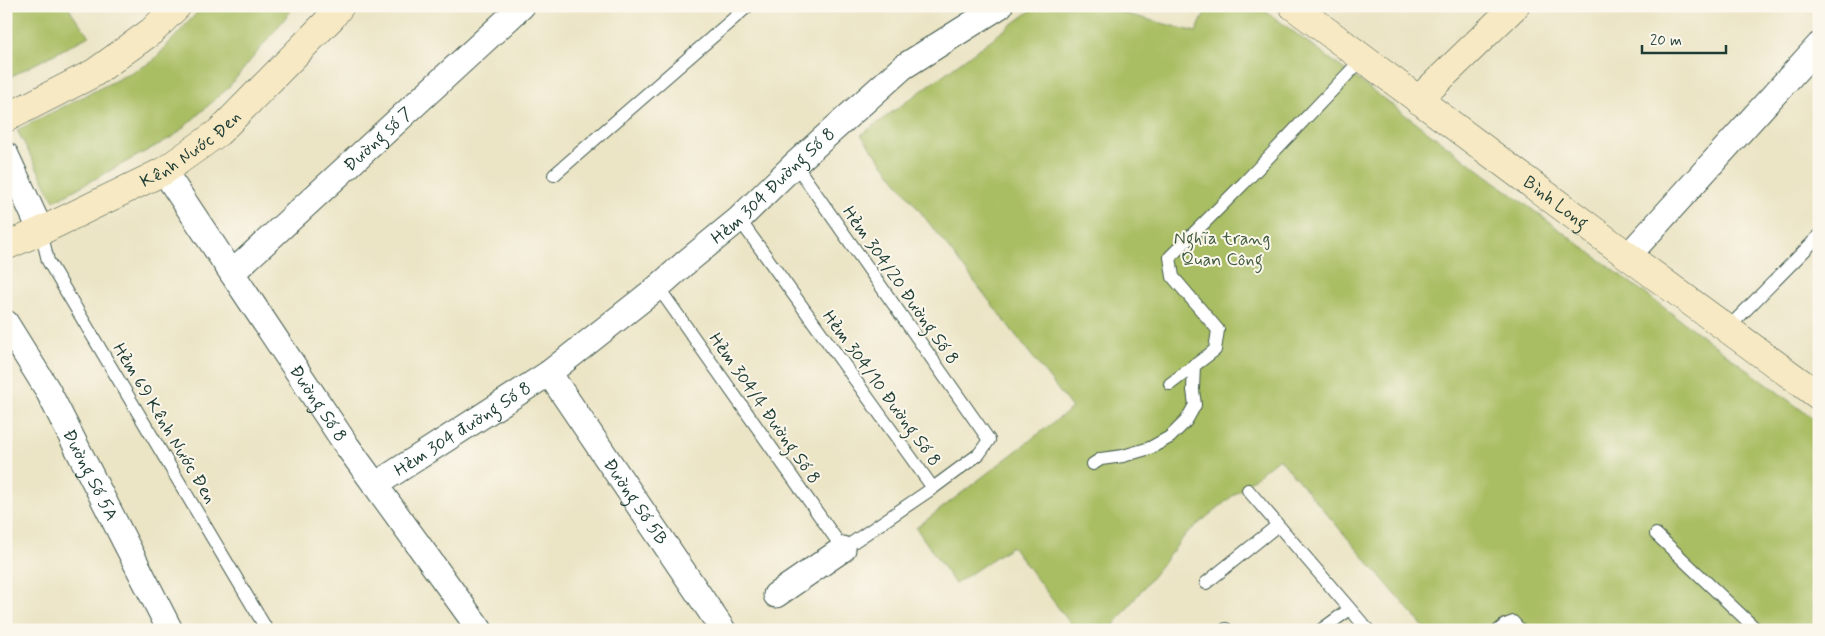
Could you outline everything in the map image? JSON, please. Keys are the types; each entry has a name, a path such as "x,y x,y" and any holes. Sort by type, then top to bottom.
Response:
{"street":[{"name":"Kênh Nước Đen","path":"6,246 164,171 219,132 331,18 340,6"},
{"name":"Đường số 7","path":"232,273 522,6"},
{"name":"Hẻm 304 Đường Số 8","path":"549,373 658,288 739,219 795,164 903,67 1000,6"},
{"name":"Bình Long","path":"1293,6 1819,396"},
{"path":"1418,100 1515,6"},
{"path":"6,118 94,73 152,31 166,10"},
{"path":"1628,256 1819,45"},
{"path":"6,155 41,231"},
{"name":"Đường Số 8","path":"164,171 347,446 480,630"},
{"name":"Đường Số 5A","path":"6,323 47,389 170,630"},
{"name":"Hẻm 304 đường Số 8","path":"375,484 549,373"},
{"name":"Đường Số 5B","path":"549,373 723,630"},
{"path":"776,595 843,549"}],"lane":[{"path":"554,175 748,6"},
{"path":"1170,384 1215,350 1218,330 1173,277 1170,257 1244,183 1363,58"},
{"name":"Hẻm 304/20 Đường Số 8","path":"795,164 989,440 979,454 934,488"},
{"name":"Hẻm 304/10 Đường Số 8","path":"739,219 934,488 843,549"},
{"name":"Hẻm 69 Kênh Nước Đen","path":"41,231 48,261 267,630"},
{"path":"1727,329 1819,236"},
{"name":"Hẻm 304/4 Đường Số 8","path":"658,288 843,549"},
{"path":"1093,464 1101,459 1122,456 1150,448 1170,437 1186,421 1195,405 1193,390 1194,366"},
{"path":"1248,490 1368,630"},
{"path":"1206,583 1278,526"},
{"path":"1656,534 1757,630"},
{"path":"1321,630 1350,609"},
{"path":"1499,630 1504,625 1513,622 1520,630"}],"green space":[{"path":"6,6 67,6 89,36 6,79"},
{"path":"203,6 295,6 228,88 174,136 54,201 17,130 152,62"},
{"name":"Nghĩa trang Quan Công","path":"1037,6 1096,6 1196,32 1208,6 1259,6 1819,423 1819,630 1426,630 1279,458 1186,534 1110,630 1075,630 1012,546 955,584 916,528 1072,408 861,135"}]}
